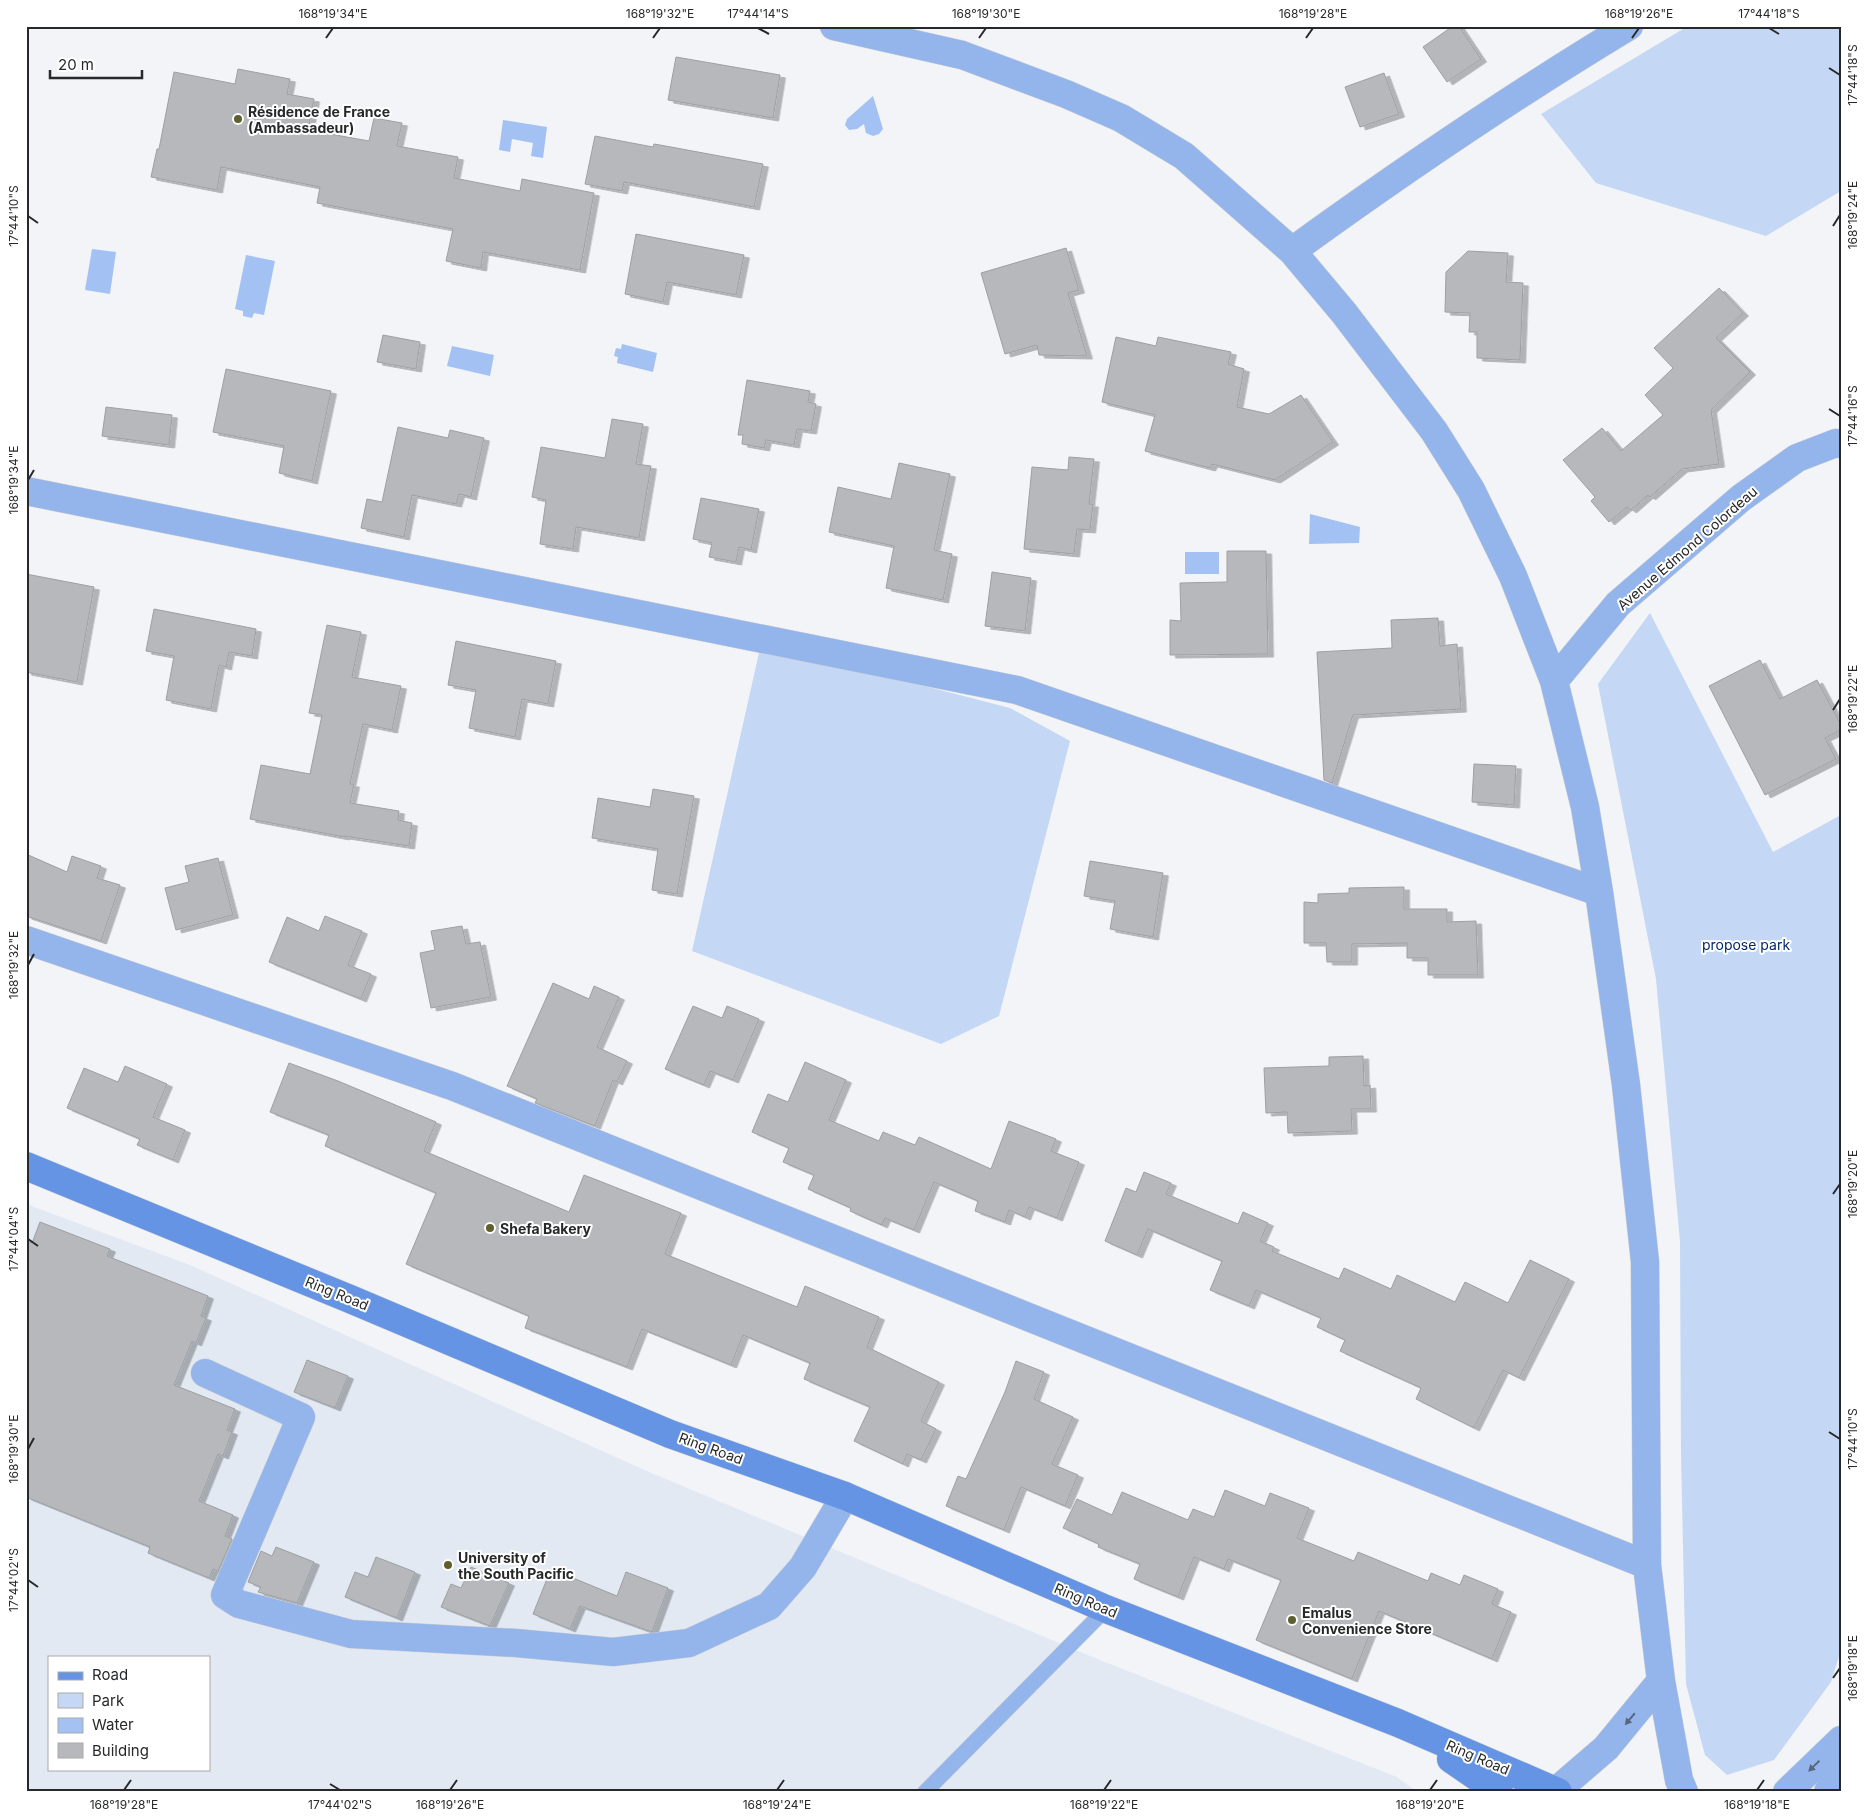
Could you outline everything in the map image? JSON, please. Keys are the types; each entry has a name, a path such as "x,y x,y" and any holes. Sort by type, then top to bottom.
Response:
{"main road":[{"name":"Ring Road","path":"26,1166 360,1302 670,1434 845,1496 1106,1609 1398,1723 1557,1791"},
{"name":"Ring Road","path":"1398,1723 1499,1792"}],"street":[{"path":"834,26 962,55 1066,94 1122,118 1184,156 1292,252 1344,312 1434,431 1470,490 1513,576 1554,681 1584,807 1599,892 1626,1085 1645,1262 1647,1565 1661,1681 1679,1780 1684,1792"},
{"path":"1292,252 1371,195 1556,70 1629,26"},
{"name":"Avenue Edmond Colordeau","path":"1554,681 1618,604 1741,498 1797,458 1836,443 1841,444"},
{"path":"26,491 1017,690 1599,892"},
{"path":"26,940 452,1086 1647,1565"},
{"path":"205,1374 301,1417 225,1595 239,1604 351,1634 516,1643 613,1652 689,1644 769,1606 803,1567 845,1496"},
{"path":"1557,1791 1606,1748 1661,1681"},
{"path":"1787,1792 1841,1740"},
{"path":"1828,1792 1841,1768"}],"lane":[{"path":"925,1792 1106,1609"}],"shaded area":[{"name":"University of the South Pacific","path":"26,1204 190,1265 649,1472 1100,1660 1397,1777 1417,1792 26,1792"}],"green space":[{"path":"1688,26 1841,26 1841,191 1766,236 1596,183 1541,114"},
{"name":"propose park","path":"1650,613 1773,852 1841,815 1841,1650 1831,1682 1774,1760 1727,1775 1705,1755 1686,1684 1681,1454 1680,1241 1656,979 1598,684"},
{"path":"761,644 1010,708 1070,741 999,1016 941,1044 692,951"}],"water":[{"path":"873,96 883,129 879,134 873,136 866,133 864,124 857,129 849,130 845,125 847,119"},
{"path":"503,120 547,127 543,158 531,156 533,143 512,139 510,152 499,150"},
{"path":"92,249 116,252 110,294 85,290"},
{"path":"246,255 275,261 264,315 254,313 252,318 243,316 243,311 235,309"},
{"path":"622,344 657,353 653,372 617,363 618,357 614,356 616,348 621,349"},
{"path":"452,346 494,355 490,376 447,366"},
{"path":"1310,514 1360,527 1359,543 1309,544"},
{"path":"1185,552 1219,552 1219,574 1185,574"}],"building":[{"path":"1453,26 1459,26 1481,59 1447,82 1423,47"},
{"path":"676,57 780,75 773,118 668,100"},
{"path":"238,69 290,79 287,94 314,99 308,130 369,141 374,118 402,123 397,146 458,157 454,178 520,191 522,179 594,193 580,270 483,252 481,268 446,261 453,229 317,203 320,187 221,167 217,190 151,177 157,149 159,149 174,72 235,84"},
{"path":"1384,73 1399,114 1360,127 1345,87"},
{"path":"595,136 653,147 654,144 763,164 754,207 624,182 622,191 585,184"},
{"path":"636,234 744,255 736,295 667,282 663,302 625,294"},
{"path":"1066,248 1079,290 1068,293 1087,356 1039,355 1037,345 1005,354 981,273"},
{"path":"1468,251 1508,253 1506,282 1523,283 1520,360 1477,358 1477,332 1469,332 1470,313 1445,312 1446,272"},
{"path":"1719,288 1743,313 1716,338 1750,372 1711,410 1719,464 1682,469 1650,497 1648,495 1631,510 1627,507 1609,522 1591,501 1595,497 1563,460 1602,428 1621,451 1663,415 1645,395 1673,368 1654,348"},
{"path":"383,335 420,342 416,369 377,362"},
{"path":"1116,337 1156,346 1158,337 1231,352 1228,364 1244,369 1237,407 1269,414 1301,395 1333,442 1275,480 1212,464 1210,468 1145,451 1155,415 1102,402"},
{"path":"226,369 331,391 312,481 279,473 284,446 213,432"},
{"path":"747,380 810,391 808,402 816,404 811,431 797,429 794,445 766,440 764,448 742,444 743,435 738,435"},
{"path":"106,407 172,415 169,445 102,436"},
{"path":"612,419 643,424 636,464 651,466 639,538 576,527 573,549 540,544 546,500 532,497 541,447 605,458"},
{"path":"398,427 448,438 450,430 484,438 471,497 459,494 456,504 412,495 404,537 361,528 367,499 382,502"},
{"path":"1069,457 1094,459 1089,504 1093,504 1090,530 1077,529 1074,554 1024,549 1032,467 1068,470"},
{"path":"899,463 950,474 934,550 952,554 943,600 886,588 894,546 829,532 838,487 891,499"},
{"path":"701,498 759,509 751,550 739,547 736,562 709,557 712,543 693,539"},
{"path":"1227,551 1266,551 1268,654 1170,655 1170,620 1181,621 1180,583 1227,582"},
{"path":"992,572 1031,578 1025,631 985,626"},
{"path":"26,574 94,587 77,682 26,672"},
{"path":"154,609 256,629 252,656 229,652 226,667 219,665 211,709 166,700 174,656 146,651"},
{"path":"1438,618 1440,646 1457,644 1461,709 1353,715 1332,783 1324,780 1317,652 1392,648 1391,620"},
{"path":"327,625 361,632 352,677 401,686 392,730 363,724 350,784 354,784 350,803 399,811 398,820 412,823 409,846 344,837 250,819 261,765 310,774 322,715 309,713"},
{"path":"456,641 556,661 548,704 522,699 515,737 469,728 476,690 448,685"},
{"path":"1760,660 1780,699 1817,680 1841,725 1841,730 1825,738 1836,759 1765,795 1709,686"},
{"path":"1474,764 1516,766 1514,805 1472,802"},
{"path":"653,789 694,796 677,894 652,890 658,849 592,838 598,798 650,807"},
{"path":"26,854 67,872 72,856 101,866 97,878 120,885 101,941 26,916"},
{"path":"218,858 233,915 176,930 165,888 189,882 185,866"},
{"path":"1090,861 1163,873 1153,937 1110,929 1115,901 1084,896"},
{"path":"1404,887 1404,909 1447,909 1447,922 1476,921 1478,975 1428,975 1428,958 1407,958 1407,943 1352,944 1352,962 1327,962 1326,943 1304,943 1304,902 1318,903 1318,894 1349,893 1349,888"},
{"path":"325,916 362,931 348,965 371,974 361,999 269,962 287,917 319,931"},
{"path":"462,926 466,944 480,942 491,997 431,1008 420,953 435,950 431,931"},
{"path":"553,983 589,999 594,986 619,997 597,1047 627,1061 617,1082 613,1080 595,1126 535,1103 537,1099 507,1086"},
{"path":"693,1006 722,1018 727,1006 759,1019 733,1080 710,1071 704,1085 665,1069"},
{"path":"1363,1056 1364,1086 1370,1085 1371,1109 1351,1109 1352,1131 1288,1133 1287,1112 1266,1113 1264,1068 1329,1066 1329,1057"},
{"path":"805,1062 846,1080 829,1120 879,1141 883,1132 915,1145 919,1137 991,1169 1009,1121 1056,1139 1051,1151 1079,1162 1057,1218 1029,1207 1025,1217 1009,1210 1005,1222 975,1211 978,1201 934,1182 914,1230 885,1218 882,1225 850,1211 851,1208 808,1189 814,1175 783,1162 789,1148 752,1132 768,1094 788,1102"},
{"path":"289,1063 338,1081 436,1122 424,1151 569,1212 584,1175 681,1213 665,1254 797,1307 805,1286 879,1317 867,1347 939,1382 921,1421 936,1429 921,1460 907,1454 903,1464 854,1441 870,1407 804,1379 810,1363 743,1335 731,1365 642,1329 627,1367 525,1328 529,1316 406,1264 436,1193 325,1146 329,1135 270,1112"},
{"path":"125,1066 167,1084 153,1117 185,1130 173,1160 137,1145 140,1139 67,1108 84,1068 118,1082"},
{"path":"1144,1172 1171,1183 1166,1194 1238,1224 1243,1212 1268,1223 1260,1241 1274,1247 1272,1251 1339,1279 1344,1268 1391,1289 1397,1275 1455,1302 1465,1282 1508,1303 1530,1260 1569,1279 1519,1378 1503,1370 1474,1428 1416,1399 1421,1388 1340,1351 1345,1340 1317,1327 1321,1318 1256,1290 1249,1306 1210,1290 1222,1261 1148,1229 1137,1255 1105,1241 1126,1188 1136,1192"},
{"path":"40,1222 110,1249 107,1256 208,1296 201,1316 206,1318 196,1343 192,1341 174,1385 235,1409 227,1430 232,1432 223,1456 218,1454 199,1501 233,1515 225,1536 232,1539 218,1571 213,1569 209,1578 148,1553 150,1547 26,1497 26,1241 32,1243"},
{"path":"307,1360 348,1376 335,1408 294,1392"},
{"path":"1016,1361 1044,1372 1034,1399 1073,1417 1052,1464 1078,1475 1065,1506 1021,1487 1004,1530 946,1506 958,1476 966,1479 1005,1392"},
{"path":"1225,1490 1265,1506 1270,1493 1309,1508 1297,1538 1354,1561 1358,1552 1428,1581 1431,1573 1460,1585 1464,1575 1498,1589 1492,1604 1511,1612 1492,1659 1379,1611 1352,1679 1256,1640 1281,1580 1228,1559 1224,1569 1194,1557 1178,1597 1134,1579 1140,1564 1098,1547 1099,1544 1063,1528 1077,1499 1112,1515 1122,1492 1188,1520 1193,1509 1214,1517"},
{"path":"276,1547 314,1562 297,1603 258,1592 261,1587 248,1582 261,1551 272,1556"},
{"path":"376,1557 415,1572 397,1618 345,1597 355,1572 368,1577"},
{"path":"471,1567 509,1583 490,1626 441,1607 451,1584 461,1588"},
{"path":"551,1569 617,1596 626,1572 668,1588 652,1632 580,1606 570,1629 533,1614"}],"place":[{"name":"Résidence de France (Ambassadeur)","path":"238,119"},
{"name":"Shefa Bakery","path":"490,1228"},
{"name":"University of the South Pacific","path":"448,1565"},
{"name":"Emalus Convenience Store","path":"1292,1620"}]}
